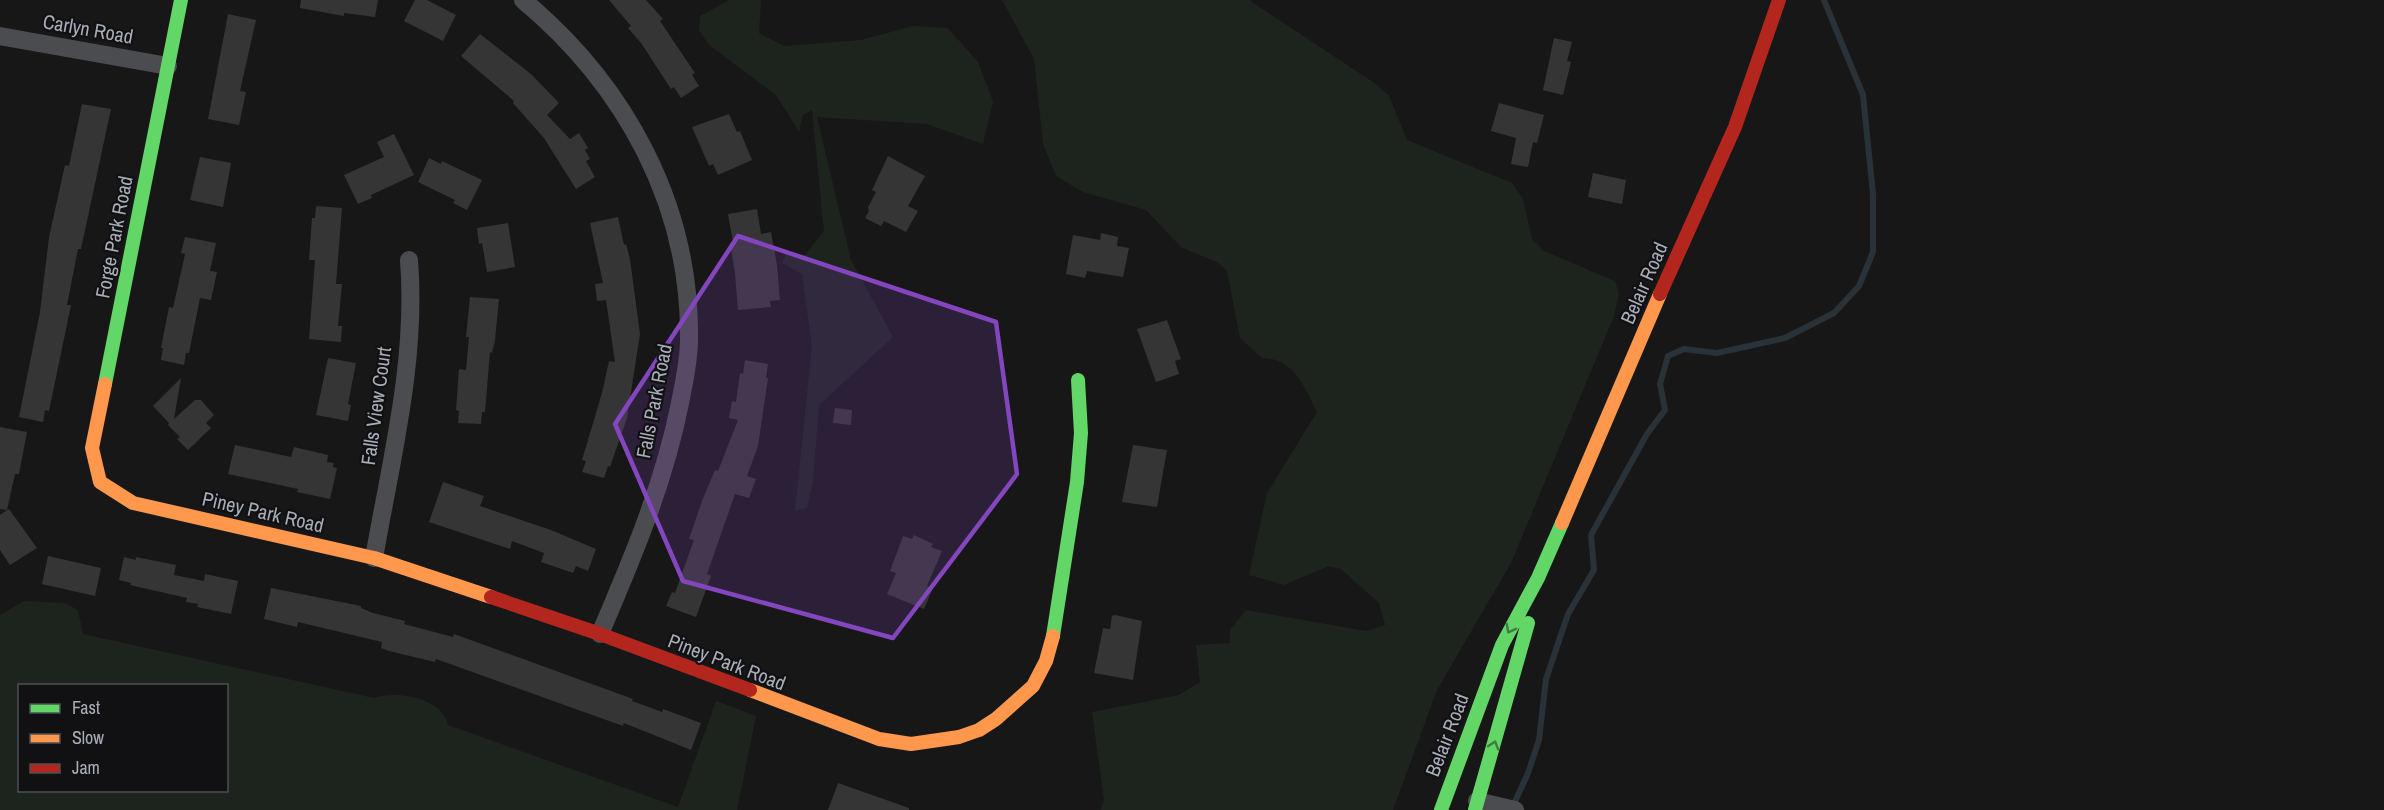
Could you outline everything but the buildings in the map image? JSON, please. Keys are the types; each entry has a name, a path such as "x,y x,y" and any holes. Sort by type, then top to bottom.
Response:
{"main road":[{"name":"Forge Park Road","path":"100,482 92,448 181,0"},
{"name":"Belair Road","path":"1464,799 1502,645 1538,578 1654,307 1735,127 1779,0"},
{"name":"Piney Park Road","path":"100,482 133,502 374,558 600,634 879,739 911,744 959,736 979,730 996,719 1033,686 1046,661 1054,634 1077,482 1082,433 1078,380"},
{"name":"Belair Road","path":"1441,810 1464,799 1522,651 1538,578"}],"street":[{"name":"Falls Park Road","path":"523,0 549,22 586,62 620,108 661,183 682,256 689,340 676,422 665,469 600,634"},
{"name":"Carlyn Road","path":"0,36 168,66"},
{"name":"Falls View Court","path":"374,558 405,375 411,291 409,260"},
{"path":"1464,799 1510,809"}],"highlighted area":[{"path":"738,236 996,322 1017,474 893,638 683,581 615,424"}],"shaded area":[{"path":"729,0 761,0 759,33 784,46 861,40 913,26 948,28 978,62 993,101 983,144 927,124 817,117 851,260 893,337 819,405 813,482 807,508 795,511 812,346 802,274 782,263 787,252 805,255 824,231 812,110 803,115 799,132 776,95 709,45 699,30 700,16"},
{"path":"1002,0 1249,0 1376,84 1389,96 1407,140 1512,183 1523,199 1532,239 1544,251 1615,281 1619,293 1614,316 1511,563 1437,690 1393,810 1101,810 1104,800 1092,712 1179,695 1200,682 1196,645 1230,643 1230,630 1246,610 1366,631 1385,625 1379,603 1341,569 1329,566 1284,585 1249,575 1267,493 1317,412 1303,384 1290,369 1273,359 1262,358 1240,338 1227,271 1217,262 1182,248 1146,210 1083,192 1056,176 1043,144 1034,59"},
{"path":"24,601 65,603 78,610 83,634 374,698 394,695 417,698 437,708 444,715 448,725 678,807 716,701 756,716 737,810 0,810 0,615"}],"waterway":[{"path":"1513,806 1528,773 1539,740 1546,679 1568,614 1594,570 1591,535 1647,434 1665,410 1660,384 1668,356 1684,349 1717,353 1785,338 1834,313 1859,286 1873,252 1873,194 1863,95 1824,0"}],"traffic: fast":[{"path":"105,384 181,0"},
{"path":"1053,636 1077,482 1081,433 1078,380"},
{"path":"1441,810 1502,645 1538,578 1562,523"},
{"path":"1475,810 1528,623"}],"traffic: slow":[{"path":"1562,523 1660,294"},
{"path":"105,384 92,448 100,482 133,503 374,558 491,597"},
{"path":"750,690 879,739 911,744 959,737 979,730 996,719 1033,686 1046,661 1053,636"}],"traffic: jam":[{"path":"1660,294 1735,127 1779,0"},
{"path":"491,597 600,634 750,690"}]}
